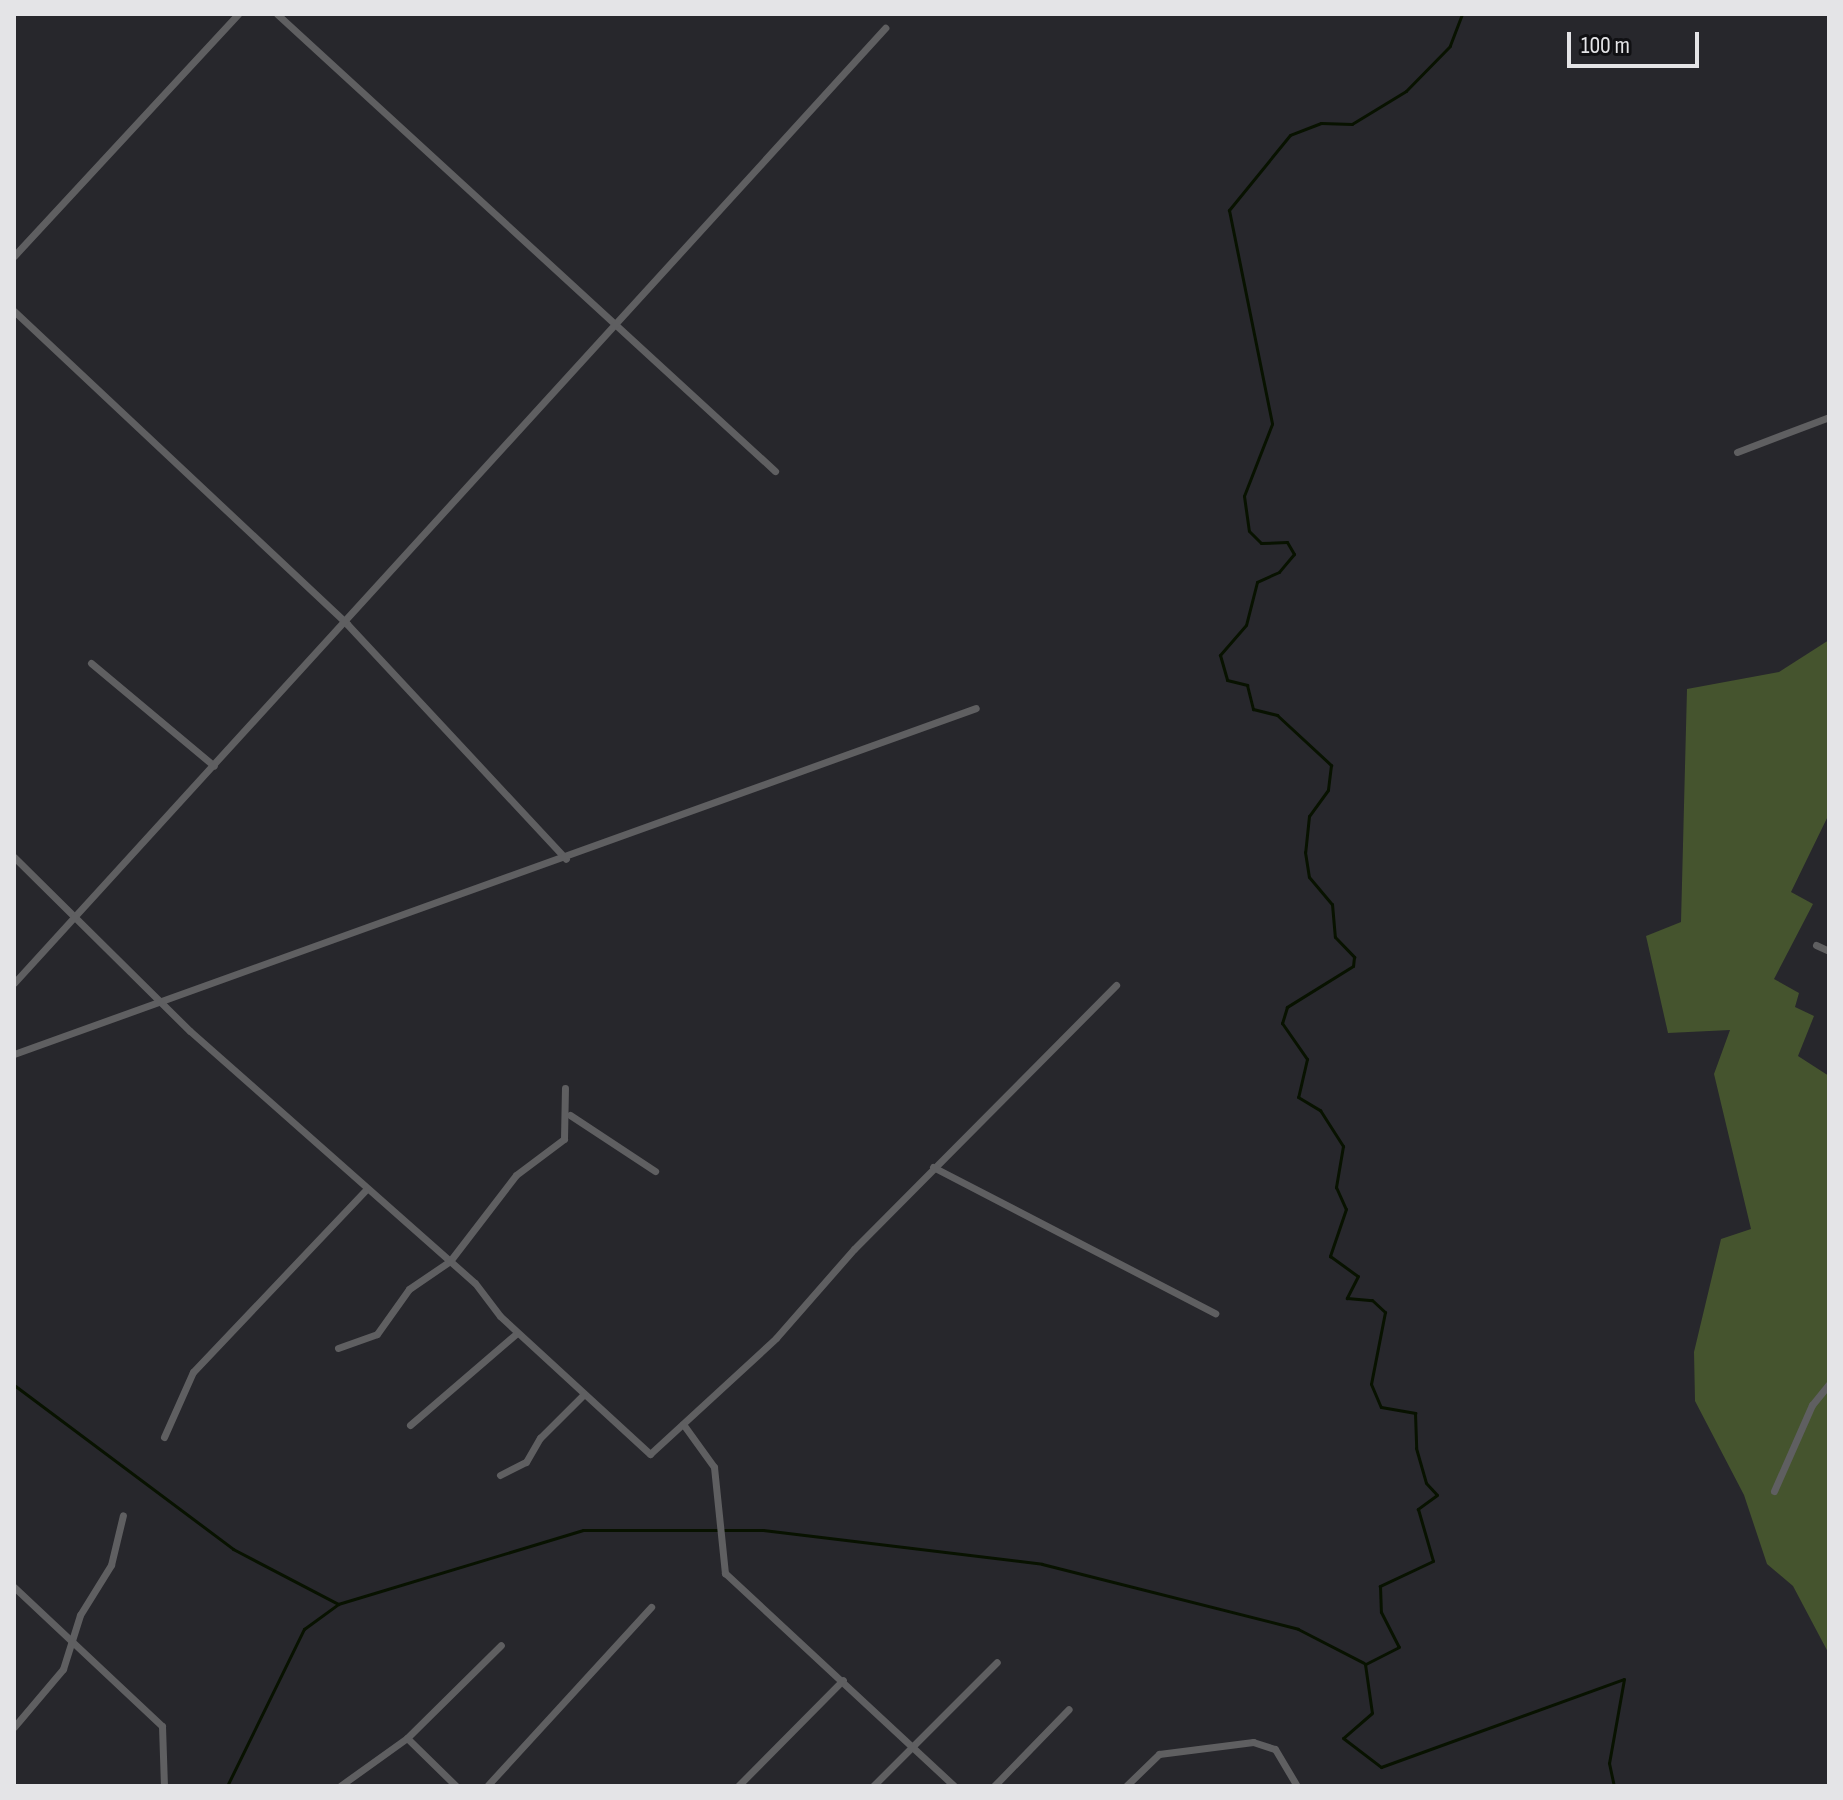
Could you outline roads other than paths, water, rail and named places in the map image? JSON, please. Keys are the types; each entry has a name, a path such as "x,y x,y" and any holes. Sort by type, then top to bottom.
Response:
{"street":[{"path":"14,256 238,14"},
{"path":"277,14 775,471"},
{"path":"14,983 347,624 885,28"},
{"path":"14,311 347,624 566,859"},
{"path":"1737,452 1829,417"},
{"path":"91,663 214,766"},
{"path":"14,1054 566,859 976,708"},
{"path":"14,857 160,1001 365,1191 450,1261 517,1333 650,1454 776,1338 933,1167 1116,985"},
{"path":"1816,945 1829,951"},
{"path":"338,1348 377,1334 409,1289 450,1261 516,1175 564,1139 570,1115 565,1088"},
{"path":"570,1115 655,1171"},
{"path":"933,1167 1215,1313"},
{"path":"164,1437 166,1418 193,1372 365,1191"},
{"path":"410,1425 517,1333"},
{"path":"1774,1491 1812,1405 1829,1384"},
{"path":"500,1475 526,1462 540,1438 584,1394"},
{"path":"683,1424 714,1467 721,1567 954,1786"},
{"path":"14,1727 63,1669 71,1642 111,1565 123,1515"},
{"path":"14,1587 162,1726 164,1786"},
{"path":"487,1786 651,1607"},
{"path":"340,1786 407,1738 501,1645"},
{"path":"873,1786 997,1662"},
{"path":"738,1786 843,1680"},
{"path":"994,1786 1069,1709"},
{"path":"407,1738 456,1786"},
{"path":"1126,1786 1159,1754 1253,1742 1275,1749 1297,1786"}],"waterway":[{"path":"1462,14 1450,46 1406,91 1352,124 1321,123 1290,135 1229,210 1272,424 1244,496 1249,531 1261,543 1287,542 1294,554 1279,572 1257,582 1246,625 1220,655 1227,680 1247,685 1253,709 1277,715 1331,765 1328,790 1309,816 1305,852 1309,877 1332,904 1335,937 1354,957 1353,966 1287,1007 1282,1023 1307,1059 1298,1097 1320,1110 1343,1146 1336,1187 1346,1209 1330,1256 1358,1276 1347,1298 1372,1300 1385,1312 1371,1384 1381,1407 1415,1413 1416,1448 1426,1483 1437,1495 1418,1509 1433,1561 1380,1586 1381,1612 1399,1647 1365,1664 1372,1713 1343,1738 1381,1767 1624,1679 1609,1763 1614,1786"},
{"path":"14,1385 233,1549 338,1604 583,1530 763,1530 1042,1564 1298,1629 1364,1663"},
{"path":"227,1786 304,1629 337,1605"}]}
